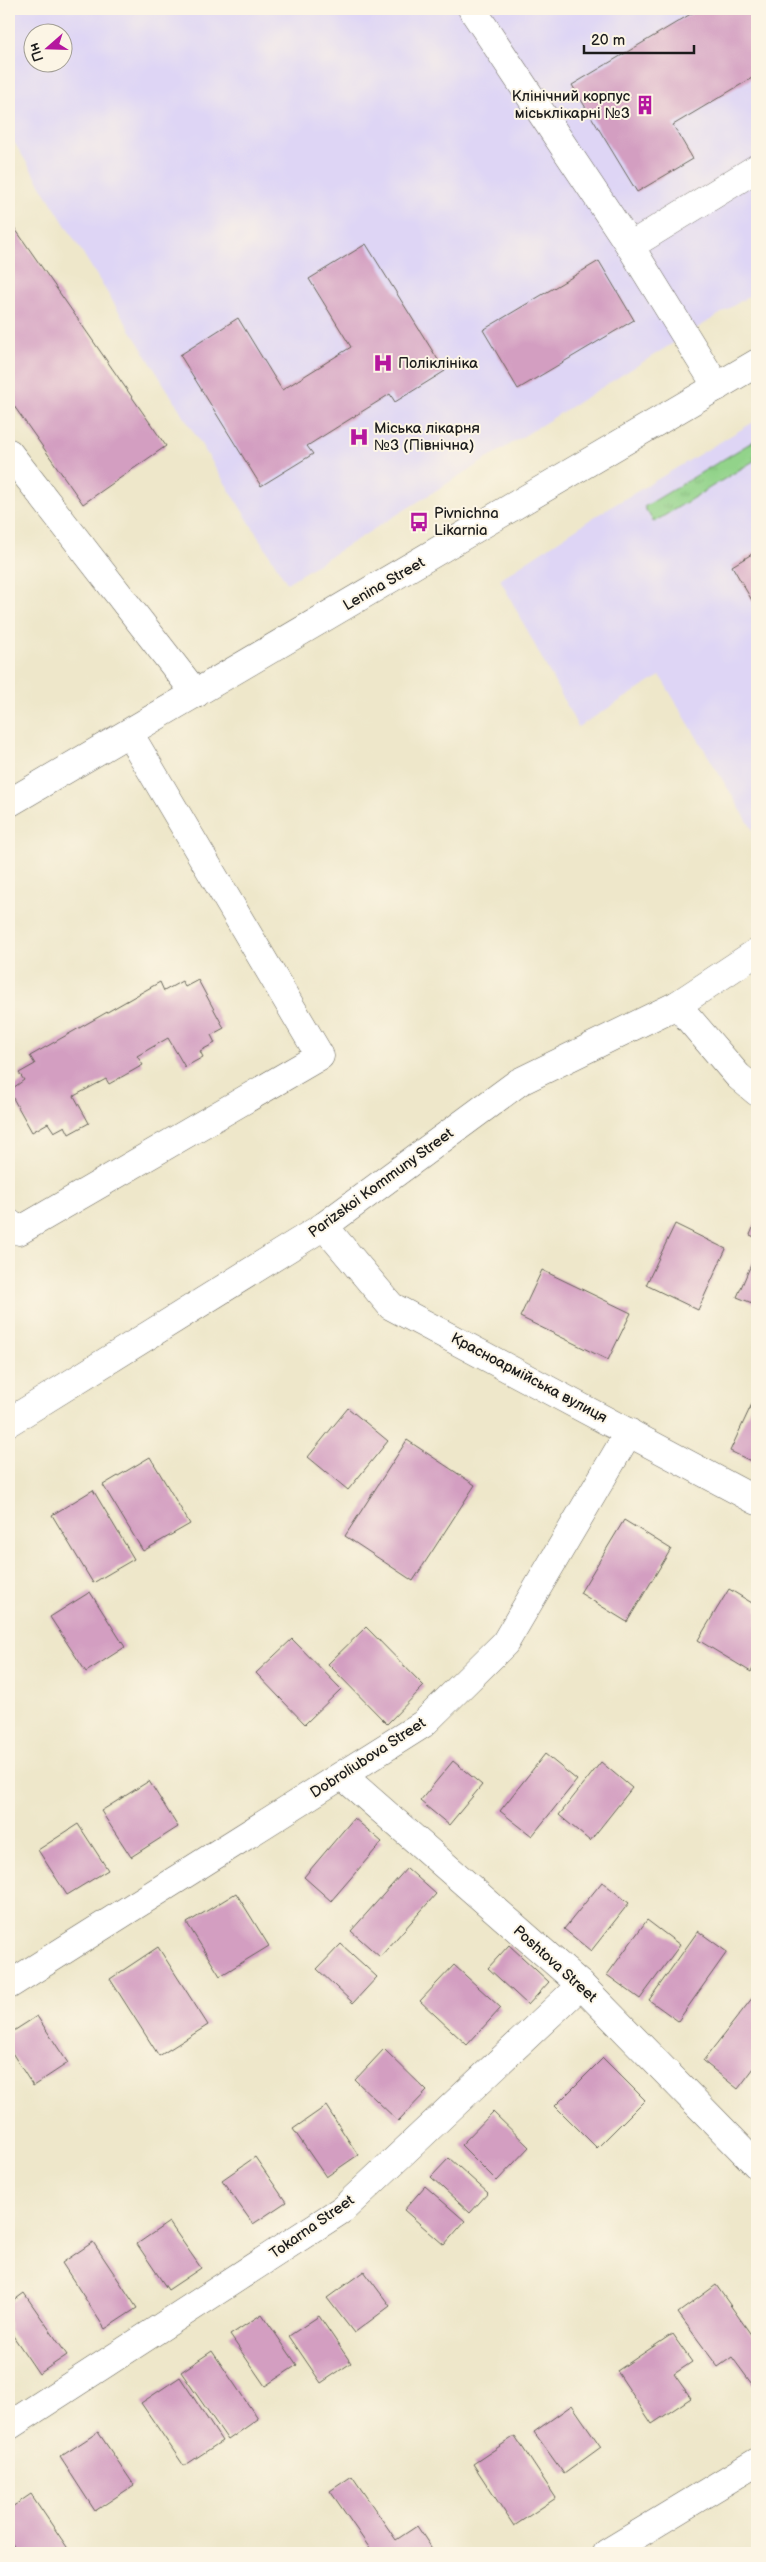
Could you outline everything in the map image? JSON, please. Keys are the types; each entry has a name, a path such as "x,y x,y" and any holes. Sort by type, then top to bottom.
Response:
{"street":[{"path":"472,9 630,246 717,387"},
{"path":"630,246 757,168"},
{"name":"Lenina Street","path":"9,803 757,363"},
{"path":"9,453 196,694"},
{"path":"9,1223 19,1231 320,1056 129,733"},
{"name":"Parizskoi Kommuny Street","path":"9,1422 324,1226 519,1082 677,1005 757,952"},
{"path":"677,1005 738,1076 757,1092"},
{"name":"Красноармійська вулиця","path":"324,1226 392,1306 757,1501"},
{"name":"Dobroliubova Street","path":"9,1985 423,1724 505,1643 629,1432"},
{"name":"Poshtova Street","path":"342,1776 580,1985 757,2165"},
{"name":"Tokarna Street","path":"9,2426 344,2208 580,1985"},
{"path":"607,2553 757,2462"}],"shaded area":[{"name":"Міська лікарня №3 (Північна)","path":"9,9 757,9 757,291 287,583 9,134"},
{"path":"757,420 757,830 754,832 660,676 578,727 500,579 594,517"}],"green space":[{"path":"757,439 757,459 654,522 644,507"}],"building":[{"name":"Клінічний корпус міськлікарні №3","path":"699,9 757,9 757,75 673,125 693,159 637,192 572,85"},
{"path":"9,220 166,446 83,504 9,399"},
{"name":"Поліклініка","path":"366,244 445,371 395,402 390,394 307,446 313,454 261,486 180,355 238,318 282,390 351,347 309,279"},
{"path":"599,261 634,320 518,389 483,330"},
{"path":"757,551 757,609 732,566"},
{"path":"198,980 224,1028 211,1035 215,1043 200,1051 203,1057 185,1067 168,1038 137,1056 143,1065 109,1084 106,1079 74,1096 89,1123 69,1134 65,1126 54,1132 48,1123 32,1132 9,1091 24,1080 19,1073 35,1064 30,1056 160,982 164,991 182,981 185,987"},
{"path":"757,1218 757,1238 750,1235"},
{"path":"675,1224 726,1249 698,1310 646,1285"},
{"path":"757,1251 757,1305 737,1297"},
{"path":"542,1270 631,1313 608,1360 520,1317"},
{"path":"757,1393 757,1464 730,1451"},
{"path":"348,1408 388,1441 348,1490 308,1457"},
{"path":"407,1440 475,1485 413,1581 345,1536"},
{"path":"150,1457 190,1524 143,1551 103,1485"},
{"path":"93,1490 134,1559 93,1583 52,1515"},
{"path":"624,1520 671,1549 627,1622 580,1593"},
{"path":"729,1589 757,1606 757,1661 751,1672 698,1640"},
{"path":"90,1592 125,1647 86,1672 50,1617"},
{"path":"366,1627 424,1686 387,1724 328,1664"},
{"path":"292,1639 341,1689 305,1724 256,1673"},
{"path":"545,1754 577,1780 532,1836 500,1811"},
{"path":"453,1761 482,1785 449,1825 420,1801"},
{"path":"601,1762 632,1788 590,1841 559,1815"},
{"path":"149,1781 178,1827 131,1857 101,1811"},
{"path":"354,1818 382,1842 331,1901 304,1877"},
{"path":"78,1824 108,1870 67,1895 38,1850"},
{"path":"407,1868 436,1894 380,1957 351,1931"},
{"path":"602,1882 629,1903 591,1951 564,1929"},
{"path":"236,1893 269,1946 220,1976 187,1923"},
{"path":"647,1920 680,1945 640,1999 607,1975"},
{"path":"698,1931 727,1952 678,2021 649,2000"},
{"path":"341,1944 377,1977 353,2003 317,1969"},
{"path":"509,1945 549,1982 528,2005 488,1968"},
{"path":"158,1947 208,2025 159,2056 110,1979"},
{"path":"454,1965 501,2008 467,2045 420,2001"},
{"path":"757,1992 757,2064 738,2089 703,2061"},
{"path":"37,2016 68,2063 33,2086 9,2048 9,2034"},
{"path":"384,2049 427,2091 398,2121 355,2080"},
{"path":"603,2058 645,2100 597,2148 555,2106"},
{"path":"326,2106 358,2155 326,2177 293,2129"},
{"path":"493,2112 529,2147 497,2181 461,2145"},
{"path":"255,2157 286,2202 253,2224 222,2180"},
{"path":"449,2158 488,2193 470,2213 431,2177"},
{"path":"425,2186 465,2221 444,2245 404,2210"},
{"path":"169,2222 201,2268 168,2290 137,2244"},
{"path":"93,2242 137,2308 105,2329 62,2263"},
{"path":"364,2271 390,2306 354,2333 327,2298"},
{"path":"716,2285 757,2343 757,2391 732,2357 718,2367 678,2313"},
{"path":"24,2293 67,2355 39,2374 9,2330 9,2304"},
{"path":"262,2314 297,2365 265,2386 230,2335"},
{"path":"319,2316 351,2363 321,2383 289,2336"},
{"path":"672,2334 692,2362 674,2374 691,2398 652,2424 617,2371"},
{"path":"212,2351 258,2419 228,2440 181,2372"},
{"path":"180,2377 222,2441 184,2466 141,2403"},
{"path":"572,2405 601,2447 564,2474 534,2432"},
{"path":"98,2432 134,2485 95,2511 60,2457"},
{"path":"515,2436 556,2498 514,2526 473,2464"},
{"path":"352,2476 396,2540 417,2526 435,2553 373,2553 330,2491"},
{"path":"31,2494 71,2553 18,2553 9,2539 9,2509"}],"place":[{"name":"Клінічний корпус міськлікарні №3","path":"645,105"},
{"name":"Поліклініка","path":"383,363"},
{"name":"Міська лікарня №3 (Північна)","path":"359,437"},
{"name":"Pivnichna Likarnia","path":"419,522"}]}
